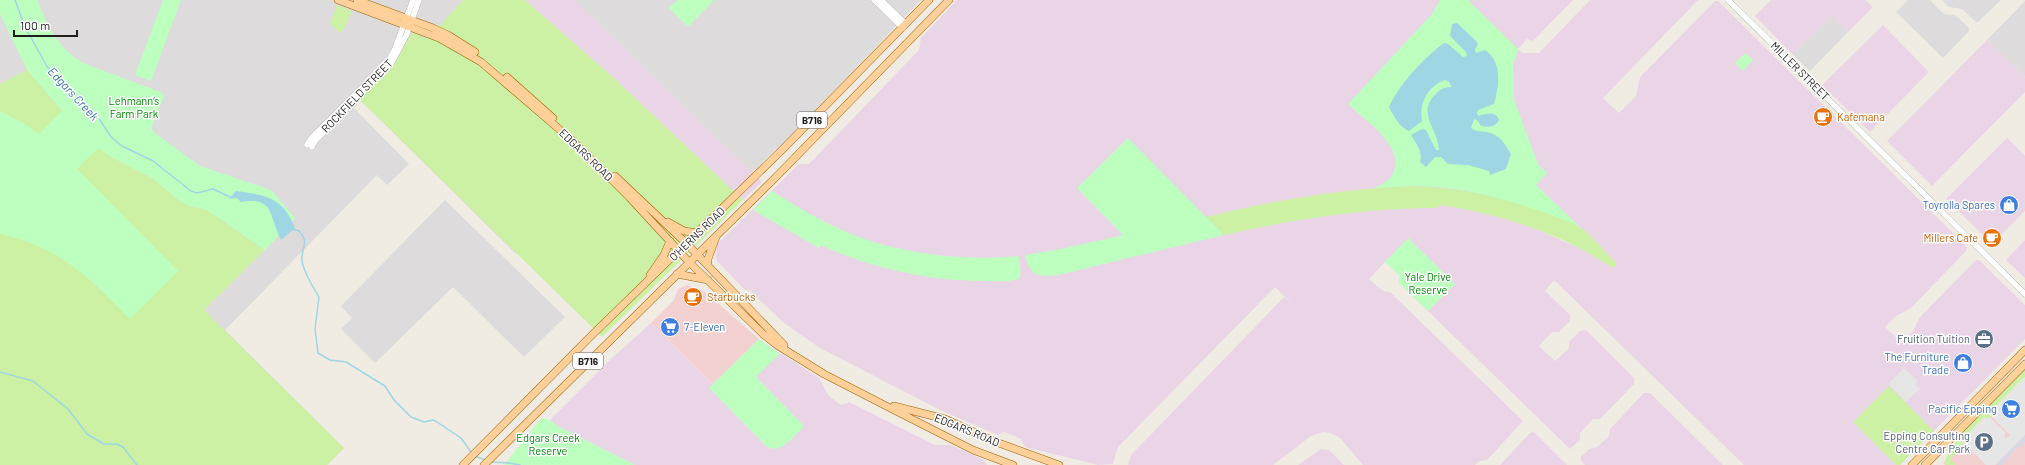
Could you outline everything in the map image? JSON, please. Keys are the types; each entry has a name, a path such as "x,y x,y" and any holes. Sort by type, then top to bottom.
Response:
{"main road":[{"name":"EDGARS ROAD","path":"338,0 359,3 408,22 448,35 499,70 698,254 772,333 800,360"},
{"name":"O'HERNS ROAD","path":"463,465 638,291 698,234 929,0"},
{"name":"O'HERNS ROAD","path":"484,465 801,153 949,0"},
{"name":"EDGARS ROAD","path":"408,22 470,54 495,73 573,141 630,198 679,252 763,334 800,360 962,444 1013,465"},
{"path":"655,213 684,231 698,234"},
{"path":"708,266 708,259 717,235"},
{"path":"638,291 664,255 670,241"},
{"path":"677,274 708,280"},
{"path":"1912,465 2025,350"},
{"path":"1922,454 1927,462 2025,364"},
{"name":"EDGARS ROAD","path":"873,398 903,409 945,419 996,442 1059,465"}],"street":[{"name":"ROCKFIELD STREET","path":"408,22 413,0"},
{"name":"ROCKFIELD STREET","path":"310,146 312,137 392,62 408,22 419,0"},
{"path":"874,0 904,26"},
{"path":"881,0 904,26"},
{"name":"MILLER STREET","path":"1728,0 2025,294"}],"shaded area":[{"path":"0,0 921,0 777,150 773,147 775,150 632,290 515,253 361,101 354,108 409,164 387,185 377,175 225,330 344,448 327,465 0,465"},
{"path":"525,0 574,0 762,182 743,200 616,80"},
{"path":"957,0 1573,0 1533,41 1527,39 1518,49 1523,53 1539,53 1590,0 1698,0 1603,98 1619,113 1636,96 1640,77 1715,1 1718,1 1967,247 1966,251 1911,308 1896,316 1885,327 1902,343 1913,331 1920,317 1976,260 1979,260 2025,305 2025,339 1900,465 1744,465 1554,280 1545,291 1570,315 1570,321 1559,332 1552,332 1539,346 1555,361 1569,348 1569,342 1580,331 1586,330 1634,378 1634,384 1600,419 1593,419 1580,433 1580,440 1570,449 1399,283 1399,275 1385,262 1369,279 1383,291 1390,292 1523,421 1487,460 1479,461 1475,465 1363,465 1339,437 1323,432 1311,436 1273,465 1128,465 1131,455 1284,297 1293,305 1275,287 1118,447 1113,464 1098,465 1025,447 1021,439 1004,432 998,435 940,410 820,348 784,323 749,290 745,290 716,260 717,244 799,164 809,164 919,50 921,38","holes":["1127,139 1206,217 1126,237 1078,189","1441,205 1569,222 1579,226 1617,264 1521,223 1471,210"]},
{"path":"1771,0 1866,0 1873,7 1848,32 1831,16 1792,54 1755,16"},
{"path":"1908,0 1930,0 1944,14 1955,15 1969,28 1969,31 1944,57 1941,56 1896,12"},
{"path":"1942,0 2001,0 1978,22 1976,22 1962,9 1949,7"},
{"path":"2025,1 2025,77 1987,40"},
{"path":"1831,15 1848,32 1810,71 1792,54"},
{"path":"1883,25 1929,72 1870,132 1822,85"},
{"path":"1987,40 2025,77 2025,92 1932,186 1887,141"},
{"path":"2007,138 2025,156 2025,211 1992,244 1946,199"},
{"path":"445,200 565,317 524,357 453,287 375,363 341,329 352,318 341,306"},
{"path":"2025,240 2025,278 2006,260"},
{"path":"687,285 704,291 759,339 712,384 651,323 674,300 678,289"},
{"path":"651,323 712,384 759,339 819,378 829,396 841,405 849,402 935,445 950,445 984,460 987,465 635,465 557,426 550,420 612,358"},
{"path":"1904,368 1918,381 1915,384 1920,389 1906,402 1888,384"},
{"name":"Pacific Epping","path":"2025,377 2025,435 1995,465 1986,465 1969,448 1967,450 1961,445 1968,439 1966,436 1984,417 1987,419 1989,417 2006,433 2004,435 2006,439 2010,435 1991,416 1994,414 1991,411"},
{"name":"Pacific Epping","path":"2025,379 2025,465 1945,465 1943,463"},
{"path":"1644,393 1650,393 1723,465 1585,465 1581,461 1581,457 1589,449 1597,447 1609,436 1610,429"},
{"path":"1534,432 1567,465 1500,465 1530,433"},
{"path":"2025,435 2025,441 2021,447 2016,448 2002,465 1996,465"},
{"path":"1321,449 1329,450 1344,465 1298,465"}],"green space":[{"name":"Lehmann’s Farm Park","path":"0,0 37,0 45,19 60,44 74,57 83,63 163,93 164,96 151,128 156,134 200,166 271,190 295,218 265,250 205,209 192,207 181,202 152,178 109,156 98,148 77,169 178,271 130,319 86,277 57,256 40,247 0,234 0,111 25,124 39,134 62,111 27,70 0,14"},
{"path":"163,0 181,0 151,81 135,75"},
{"path":"463,0 525,0 616,80 743,200 602,337 359,99 392,67 412,32 428,39"},
{"path":"678,0 713,1 690,25 686,25 669,8"},
{"path":"1440,0 1468,0 1518,49 1513,64 1514,100 1538,164 1547,173 1536,185 1579,226 1510,201 1456,189 1429,186 1373,188 1385,182 1390,177 1394,171 1396,162 1393,152 1381,134 1348,104 1432,14"},
{"path":"337,5 352,11 344,29 340,33 330,24"},
{"path":"1745,53 1753,60 1743,71 1735,63"},
{"path":"27,70 82,135 109,156 152,178 192,207 205,209 265,250 204,310 344,448 327,465 0,465 0,84"},
{"path":"1128,138 1224,235 1058,275 1045,276 1036,274 1029,267 1025,255 1061,249 1123,235 1077,188"},
{"path":"1412,186 1453,189 1519,202 1540,209 1578,226 1593,238 1617,264 1613,268 1573,245 1552,235 1521,224 1473,211 1440,205 1437,208 1356,212 1303,219 1224,235 1206,217 1257,205 1308,196 1386,187"},
{"path":"772,191 835,227 863,239 884,245 953,257 997,258 1018,256 1021,270 1019,279 1008,281 984,281 936,278 866,263 821,245 819,248 753,210"},
{"name":"Yale Drive Reserve","path":"1408,238 1455,284 1428,311 1399,283 1399,275 1385,262"},
{"path":"759,339 780,354 756,377 804,426 783,446 772,449 767,447 709,388"},
{"path":"2025,368 2025,377 1991,411 1994,414 1987,420 1985,418 1966,436 1968,438 1961,446 1968,453 1967,454 1961,449 1950,459 1956,465 1945,465 1947,456 1965,430"},
{"path":"1889,386 1934,431 1900,465 1896,465 1853,422"},
{"name":"Edgars Creek Reserve","path":"541,418 550,420 557,426 635,465 504,465"}],"water":[{"path":"1457,23 1478,44 1475,49 1476,53 1485,50 1495,61 1497,68 1498,82 1494,104 1478,110 1477,114 1479,116 1493,114 1498,117 1499,120 1494,126 1487,127 1481,126 1477,120 1474,119 1471,128 1476,131 1495,135 1502,140 1511,154 1506,169 1490,175 1489,171 1468,165 1448,164 1441,157 1435,157 1426,167 1420,162 1420,151 1411,135 1422,129 1426,130 1436,150 1439,150 1436,136 1428,115 1428,109 1430,102 1439,91 1444,88 1452,87 1449,82 1445,80 1429,91 1423,102 1421,115 1422,121 1409,131 1400,124 1389,107 1406,80 1428,56 1444,43 1448,44 1463,57 1467,56 1466,52 1450,36 1452,24"},
{"path":"236,191 265,196 272,199 285,210 295,228 281,240 272,216 265,205 260,202 252,201 241,202 237,198 229,199"}],"waterway":[{"name":"Edgars Creek","path":"15,0 25,27 48,68 100,120 111,137 122,146 153,161 191,191 197,193 213,189 230,197"},
{"name":"Edgars Creek","path":"292,229 299,231 304,239 305,242 302,256 304,269 319,297 315,329 318,353 330,360 346,362 385,386 394,400 411,417 424,422 433,420 437,422 461,438 471,452"},
{"path":"0,372 33,381 68,409 87,434 104,444 117,444 123,447 137,465"},
{"name":"Edgars Creek","path":"475,456 485,460"},
{"name":"Edgars Creek","path":"492,462 520,465"}],"place":[{"name":"Kafemana","path":"1823,117"},
{"name":"Toyrolla Spares","path":"2009,205"},
{"name":"Millers Cafe","path":"1992,238"},
{"name":"Starbucks","path":"693,297"},
{"name":"7-Eleven","path":"670,327"},
{"name":"Fruition Tuition","path":"1984,339"},
{"name":"The Furniture Trade","path":"1963,363"},
{"name":"Pacific Epping","path":"2011,409"},
{"name":"Epping Consulting Centre Car Park","path":"1984,442"}]}
